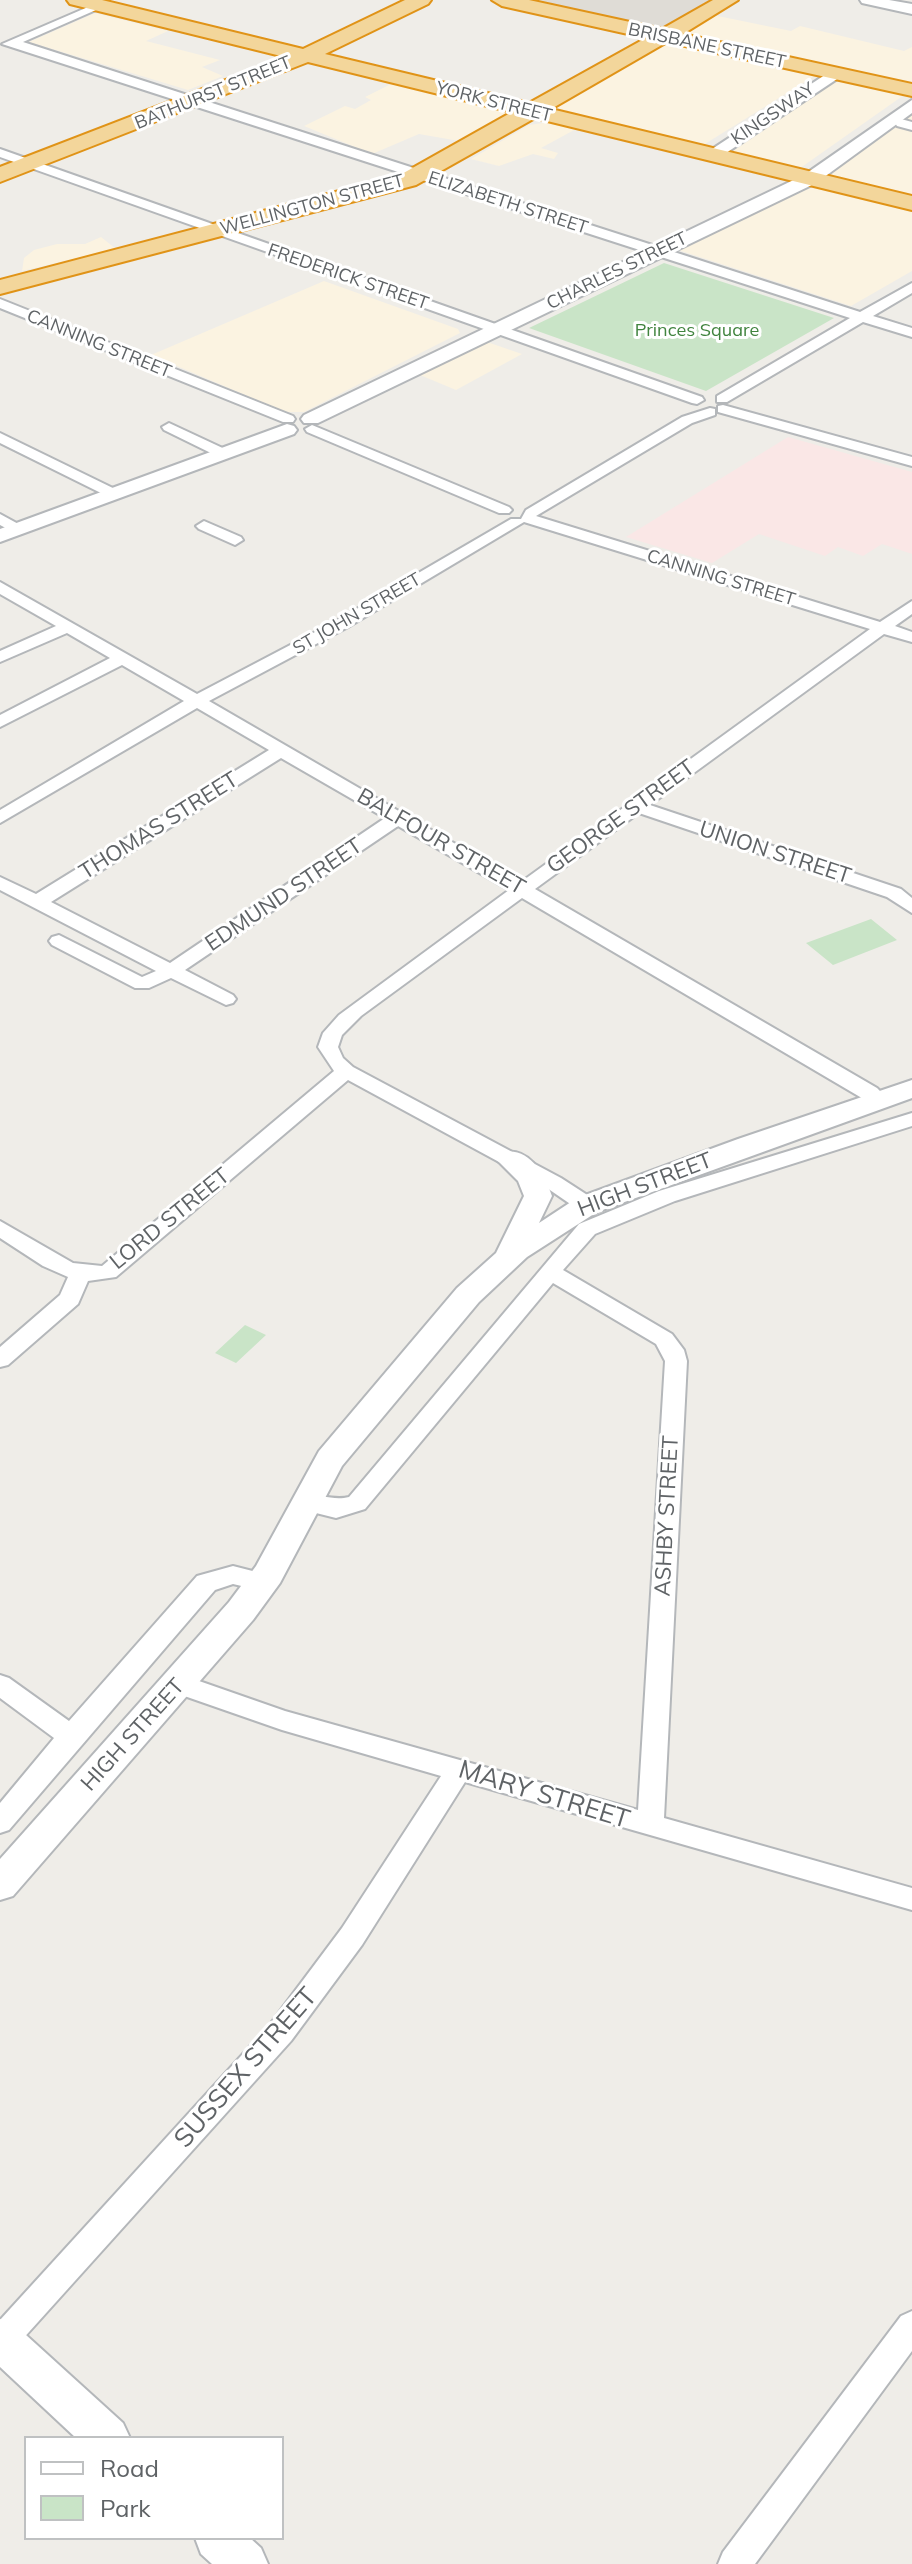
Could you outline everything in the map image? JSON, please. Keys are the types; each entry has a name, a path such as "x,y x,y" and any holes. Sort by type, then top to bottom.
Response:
{"highway":[{"name":"YORK STREET","path":"77,0 106,3 305,56 912,203"},
{"name":"BATHURST STREET","path":"0,175 305,56 421,0"},
{"name":"BRISBANE STREET","path":"502,0 912,90"},
{"name":"WELLINGTON STREET","path":"0,287 421,174 728,0"}],"street":[{"path":"867,0 912,9"},
{"path":"0,48 106,3"},
{"name":"ELIZABETH STREET","path":"13,42 912,333"},
{"name":"KINGSWAY","path":"711,155 834,74"},
{"name":"CHARLES STREET","path":"312,424 496,329 810,179 912,105"},
{"name":"FREDERICK STREET","path":"0,153 710,406 912,462"},
{"name":"ST JOHN STREET","path":"0,818 195,702 246,678 479,536 687,420 912,287"},
{"name":"CANNING STREET","path":"0,303 287,424"},
{"path":"6,528 114,494 224,454 287,424 312,424"},
{"name":"CANNING STREET","path":"312,424 517,514 912,637"},
{"path":"169,427 224,454"},
{"path":"0,437 114,494"},
{"path":"204,526 235,540"},
{"name":"BALFOUR STREET","path":"0,587 879,1100"},
{"name":"GEORGE STREET","path":"346,1071 332,1059 327,1043 336,1028 354,1012 912,606"},
{"path":"0,657 67,627"},
{"path":"0,722 121,659"},
{"name":"THOMAS STREET","path":"37,902 280,751"},
{"name":"UNION STREET","path":"635,806 894,893 912,907"},
{"name":"EDMUND STREET","path":"59,941 142,984 171,971 397,818"},
{"path":"0,883 226,999"},
{"path":"346,1071 510,1159 587,1205"},
{"name":"LORD STREET","path":"0,1359 70,1299 80,1274 100,1274 119,1265 346,1071"},
{"name":"HIGH STREET","path":"0,1885 179,1684 263,1582 330,1459 407,1364 468,1295 502,1263 532,1238 587,1205 912,1089"},
{"name":"HIGH STREET","path":"304,1502 336,1509 357,1503 578,1236 599,1223 667,1196 912,1119"},
{"path":"502,1263 538,1196 531,1177 510,1159"},
{"path":"0,1228 80,1274"},
{"name":"ASHBY STREET","path":"550,1272 664,1339 673,1350 676,1361 650,1827"},
{"name":"HIGH STREET","path":"0,1822 206,1583 233,1575 263,1582"},
{"name":"MARY STREET","path":"179,1684 282,1720 912,1899"},
{"path":"0,1685 71,1736"},
{"name":"SUSSEX STREET","path":"1,2341 297,2012 341,1955 459,1769"},
{"path":"735,2564 912,2326"},
{"path":"1,2341 106,2436"},
{"path":"219,2540 245,2564"}],"shaded area":[{"path":"525,0 709,0 659,31"},
{"path":"95,13 168,31 146,41 220,60 202,67 223,76 188,90 29,42"},
{"path":"713,15 791,31 800,26 904,51 912,47 912,86 676,36"},
{"path":"662,42 816,75 700,147 544,109"},
{"path":"831,79 904,95 796,171 718,152"},
{"path":"393,83 509,112 459,141 419,134 372,154 304,126 345,106 355,109 371,100 365,97"},
{"path":"912,113 912,198 824,177"},
{"path":"550,122 576,129 541,148 558,153 554,159 533,154 499,166 471,159 529,125"},
{"path":"808,185 912,210 912,271 851,306 675,249"},
{"path":"101,237 116,249 22,271 24,258 34,250 57,244 85,244"},
{"path":"324,281 458,329 460,333 304,412 285,412 151,355"},
{"path":"487,342 522,354 456,390 420,375"},
{"path":"788,437 912,472 912,554 882,544 863,556 838,547 825,556 759,534 712,563 626,537"}],"green space":[{"name":"Princes Square","path":"664,263 834,318 706,391 529,328"},
{"path":"871,919 897,940 833,965 806,943"},
{"path":"245,1325 266,1335 236,1363 215,1353"}]}
